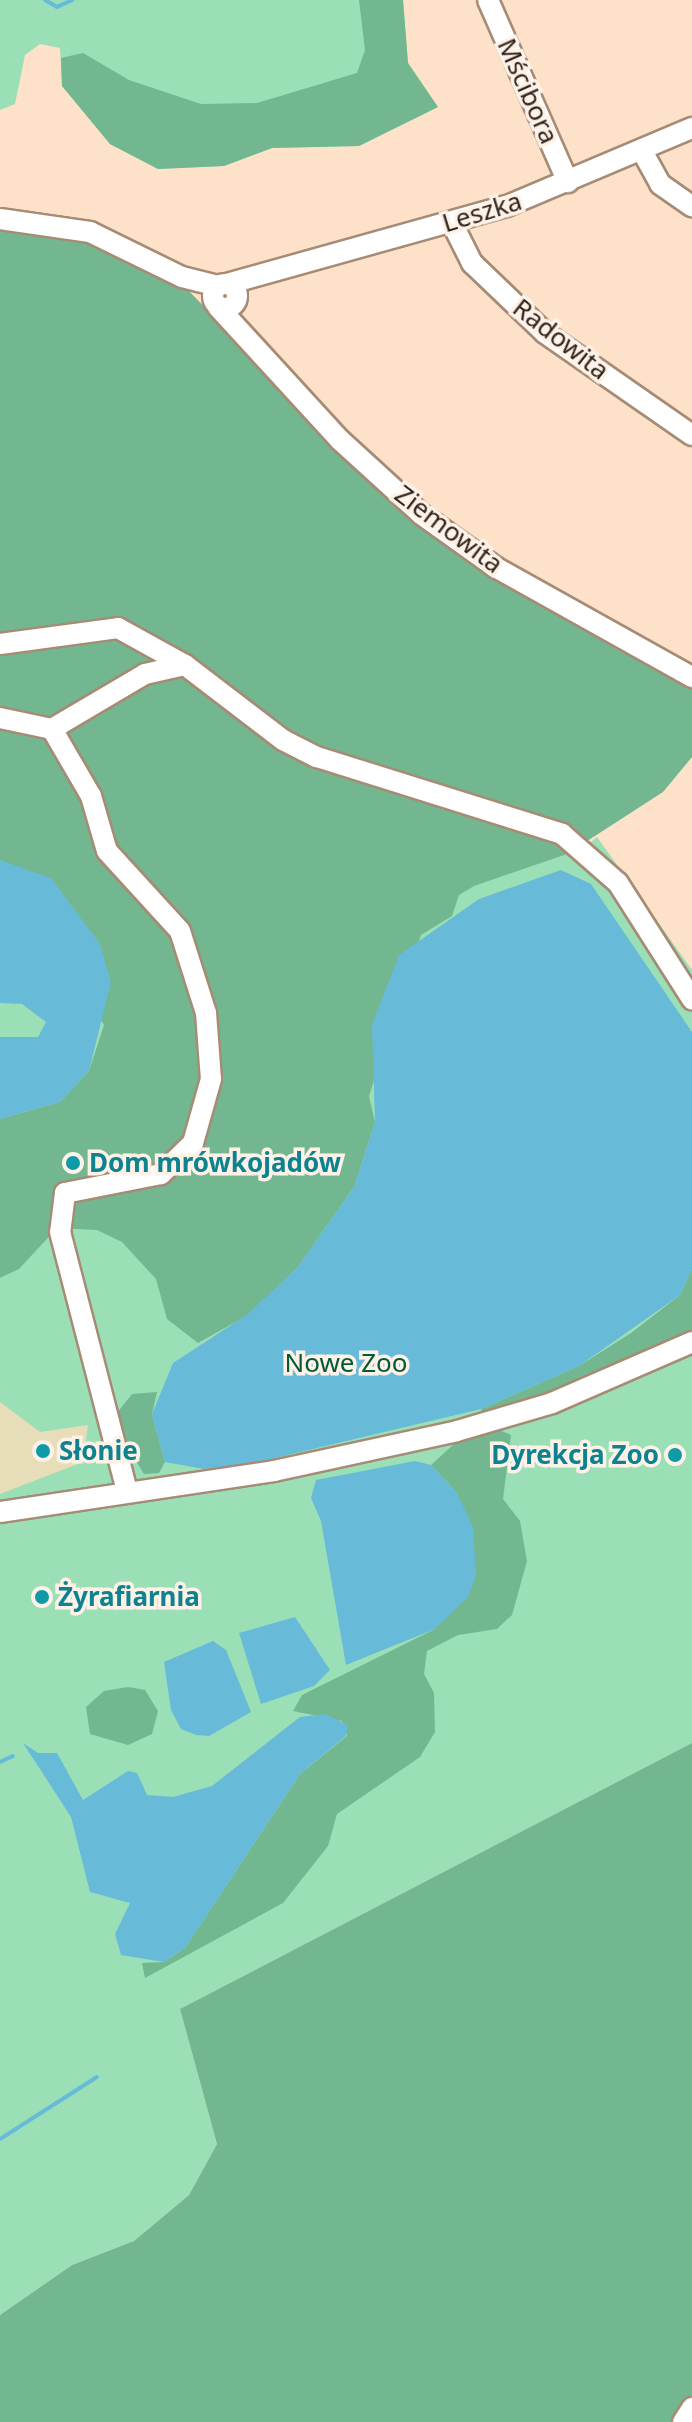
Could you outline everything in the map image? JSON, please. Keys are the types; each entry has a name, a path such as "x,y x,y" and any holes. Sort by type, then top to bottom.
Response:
{"street":[{"name":"Mścibora","path":"488,0 568,182"},
{"name":"Leszka","path":"226,296 266,276 452,223 568,182 692,128"},
{"path":"642,151 660,184 692,206"},
{"path":"0,219 90,232 226,296"},
{"name":"Radowita","path":"452,223 472,263 545,333 692,435"},
{"name":"Ziemowita","path":"226,296 242,335 340,440 456,541 692,677"},
{"path":"0,644 89,626 146,637 283,740 317,757 562,834 618,883 692,999"},
{"path":"145,674 146,637"},
{"path":"0,718 52,729 145,674 185,665"},
{"path":"52,729 91,796 107,851 161,904 186,943 209,1036 208,1097 193,1143 177,1161 140,1182 65,1193 60,1232 127,1492"},
{"path":"0,1512 274,1471 457,1431 552,1403 692,1342"},
{"path":"683,2422 692,2408"}],"green space":[{"path":"0,0 403,0 408,63 438,107 359,146 272,148 224,166 158,169 110,144 62,86 60,48 40,44 25,55 15,104 0,110"},
{"path":"359,0 403,0 408,63 438,107 359,146 272,148 224,166 158,169 110,144 62,86 61,58 83,53 129,80 201,104 257,103 357,73 365,50"},
{"path":"0,221 88,237 186,288 391,498 692,681 692,757 663,792 567,854 474,886 459,895 452,916 421,935 369,1096 375,1122 354,1187 297,1268 248,1315 198,1343 167,1319 156,1279 122,1242 97,1230 57,1228 19,1269 0,1278 0,1119 60,1102 89,1071 104,1025 13,869 0,860"},
{"name":"Nowe Zoo","path":"0,637 591,842 597,837 692,970 692,1743 180,2009 217,2144 189,2195 134,2241 72,2265 0,2315"},
{"path":"692,1269 692,1332 685,1340 610,1375 483,1415 481,1409 579,1366 631,1333 680,1295"},
{"path":"157,1392 152,1414 165,1462 159,1473 144,1474 122,1438 117,1413 132,1394"},
{"path":"492,1427 511,1435 503,1499 520,1521 527,1561 512,1615 497,1629 458,1635 427,1651 424,1674 434,1693 435,1732 420,1757 337,1814 328,1846 283,1903 145,1978 142,1963 164,1962 185,1948 300,1774 347,1736 342,1721 293,1711 302,1695 435,1629 457,1493 431,1465 465,1434"},
{"path":"128,1687 145,1690 158,1711 152,1734 128,1745 90,1734 86,1707 104,1691"},
{"path":"692,1743 692,2395 676,2422 0,2422 0,2315 72,2265 134,2241 189,2195 217,2144 180,2009"}],"sand":[{"name":"Słonie","path":"0,1402 40,1432 88,1425 83,1462 0,1494"}],"water":[{"path":"0,860 51,878 100,944 111,982 89,1071 60,1102 0,1119 0,1037 38,1037 46,1022 22,1004 0,1003"},
{"path":"561,870 591,884 692,1032 692,1269 680,1295 579,1366 481,1409 254,1463 204,1469 165,1462 152,1414 173,1363 248,1314 297,1268 354,1187 375,1122 372,1025 399,955 479,899"},
{"path":"415,1461 431,1465 457,1493 473,1527 476,1575 468,1597 435,1629 346,1665 321,1521 311,1498 316,1480"},
{"path":"295,1617 330,1670 314,1686 261,1704 239,1633"},
{"path":"213,1641 226,1650 251,1712 209,1736 196,1735 181,1729 171,1710 164,1662"},
{"path":"325,1714 348,1725 346,1736 300,1774 185,1948 164,1962 121,1955 115,1934 130,1903 90,1892 71,1817 23,1743 38,1753 57,1753 83,1800 128,1771 137,1773 147,1795 173,1797 212,1786 300,1717"}],"waterway":[{"path":"45,0 57,7 72,0"},
{"path":"0,1762 13,1756"},
{"path":"0,2139 97,2077"}],"place":[{"name":"Dom mrówkojadów","path":"73,1163"},
{"name":"Słonie","path":"43,1451"},
{"name":"Dyrekcja Zoo","path":"675,1455"},
{"name":"Żyrafiarnia","path":"42,1597"}]}
